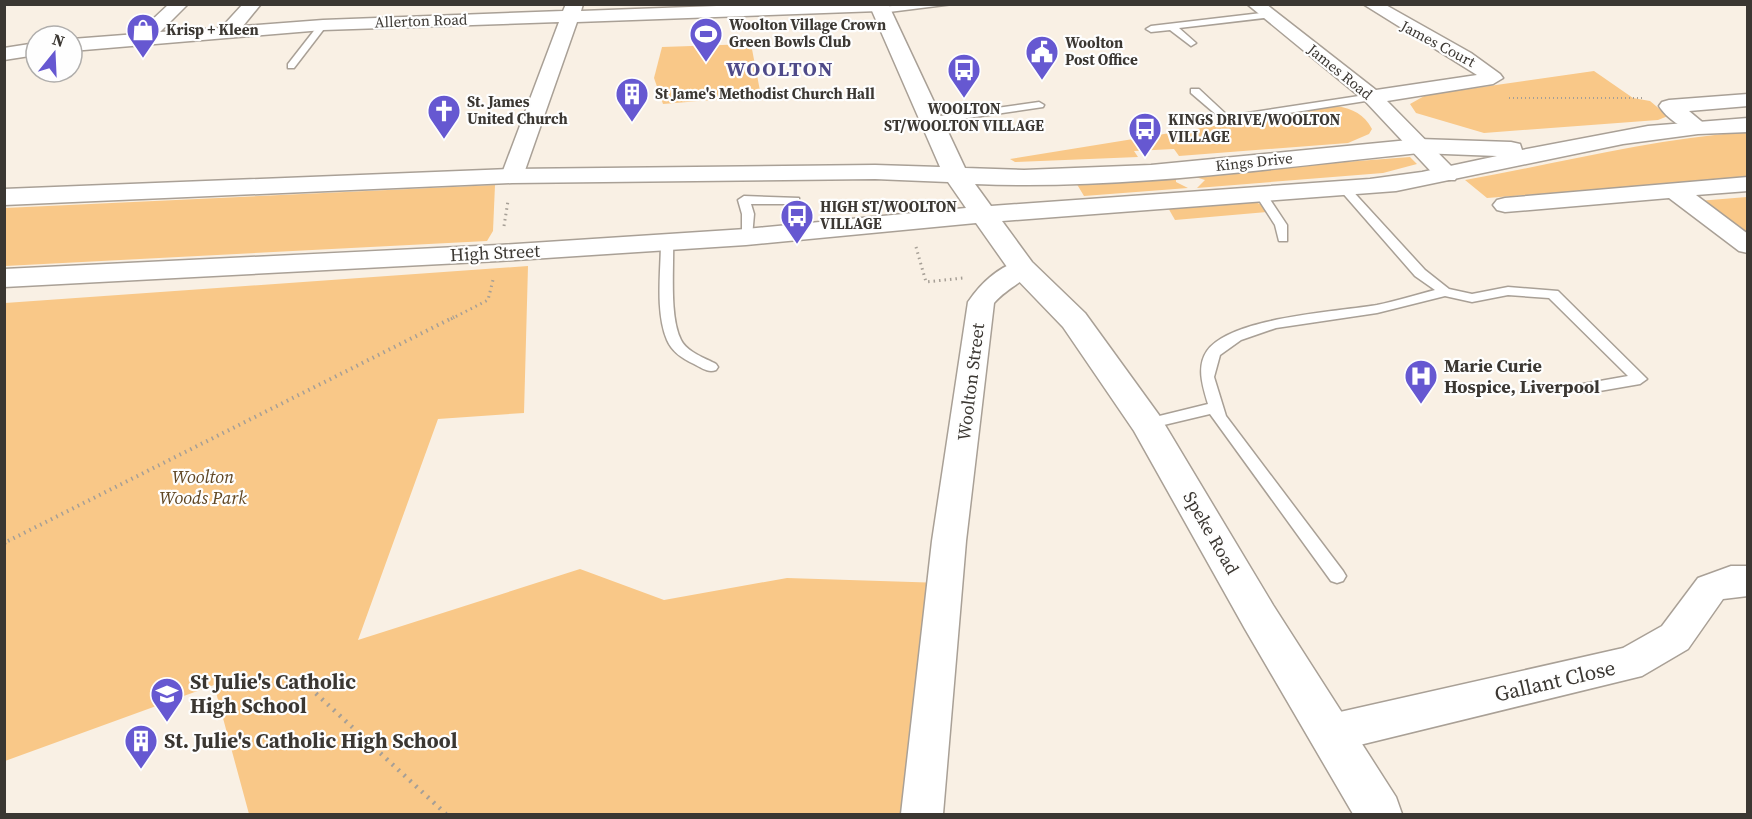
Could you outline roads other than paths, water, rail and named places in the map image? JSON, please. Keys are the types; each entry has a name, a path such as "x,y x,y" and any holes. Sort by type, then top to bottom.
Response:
{"main road":[{"path":"879,7 956,174 1022,268"},
{"name":"Kings Drive","path":"984,214 1344,188 1382,188 1552,150 1696,126 1748,125"},
{"name":"Kings Drive","path":"956,174 1024,178 1151,172 1419,146 1552,150"},
{"path":"4,197 512,176 774,172 956,174"},
{"name":"High Street","path":"4,278 499,253 746,237 984,214"},
{"name":"Speke Road","path":"1022,268 1074,320 1147,424 1259,617 1379,814"}],"street":[{"path":"144,39 180,4"},
{"path":"228,31 254,4"},
{"path":"423,21 432,4"},
{"name":"James Court","path":"1371,4 1396,21 1476,64 1492,78 1372,97"},
{"name":"Allerton Road","path":"84,44 228,31 423,21 574,10 879,7"},
{"path":"512,176 574,10"},
{"name":"James Road","path":"1262,10 1372,97 1447,175"},
{"path":"6,53 24,51"},
{"path":"1696,126 1669,106 1748,100"},
{"path":"1505,205 1748,184"},
{"path":"1674,190 1748,246"},
{"name":"Woolton Street","path":"921,814 949,541 973,377 981,302 991,288 1022,268"},
{"name":"Gallant Close","path":"1331,733 1629,664 1655,652 1679,634 1696,613 1699,600 1707,590 1719,583 1748,581"}],"lane":[{"path":"879,7 949,4"},
{"path":"1151,30 1262,10"},
{"path":"291,66 323,26"},
{"path":"1172,27 1191,43"},
{"path":"1195,91 1226,120 1372,97"},
{"path":"933,120 1039,105"},
{"path":"1344,188 1420,273 1444,292"},
{"path":"1261,194 1281,225 1282,238"},
{"path":"746,237 748,214 744,200 795,200 792,211 800,232"},
{"path":"668,241 669,291 674,340 686,354 711,367"},
{"path":"1337,576 1219,417 1207,377 1213,353 1236,337 1274,324 1367,311 1444,292 1472,298 1508,291 1553,294 1640,379 1588,388"},
{"path":"1147,424 1216,407"}],"place":[{"name":"Krisp + Kleen","path":"143,59"},
{"name":"Woolton Village Crown Green Bowls Club","path":"706,63"},
{"name":"Woolton Post Office","path":"1042,81"},
{"name":"WOOLTON ST/WOOLTON VILLAGE","path":"964,99"},
{"name":"St Jame's Methodist Church Hall","path":"632,123"},
{"name":"St. James United Church","path":"444,140"},
{"name":"KINGS DRIVE/WOOLTON VILLAGE","path":"1145,158"},
{"name":"HIGH ST/WOOLTON VILLAGE","path":"797,245"},
{"name":"Marie Curie Hospice, Liverpool","path":"1421,405"},
{"name":"St Julie's Catholic High School","path":"167,723"},
{"name":"St. Julie's Catholic High School","path":"141,770"}],"district":[{"name":"WOOLTON","path":"780,69"}],"park label":[{"name":"Woolton Woods Park","path":"203,487"}]}
